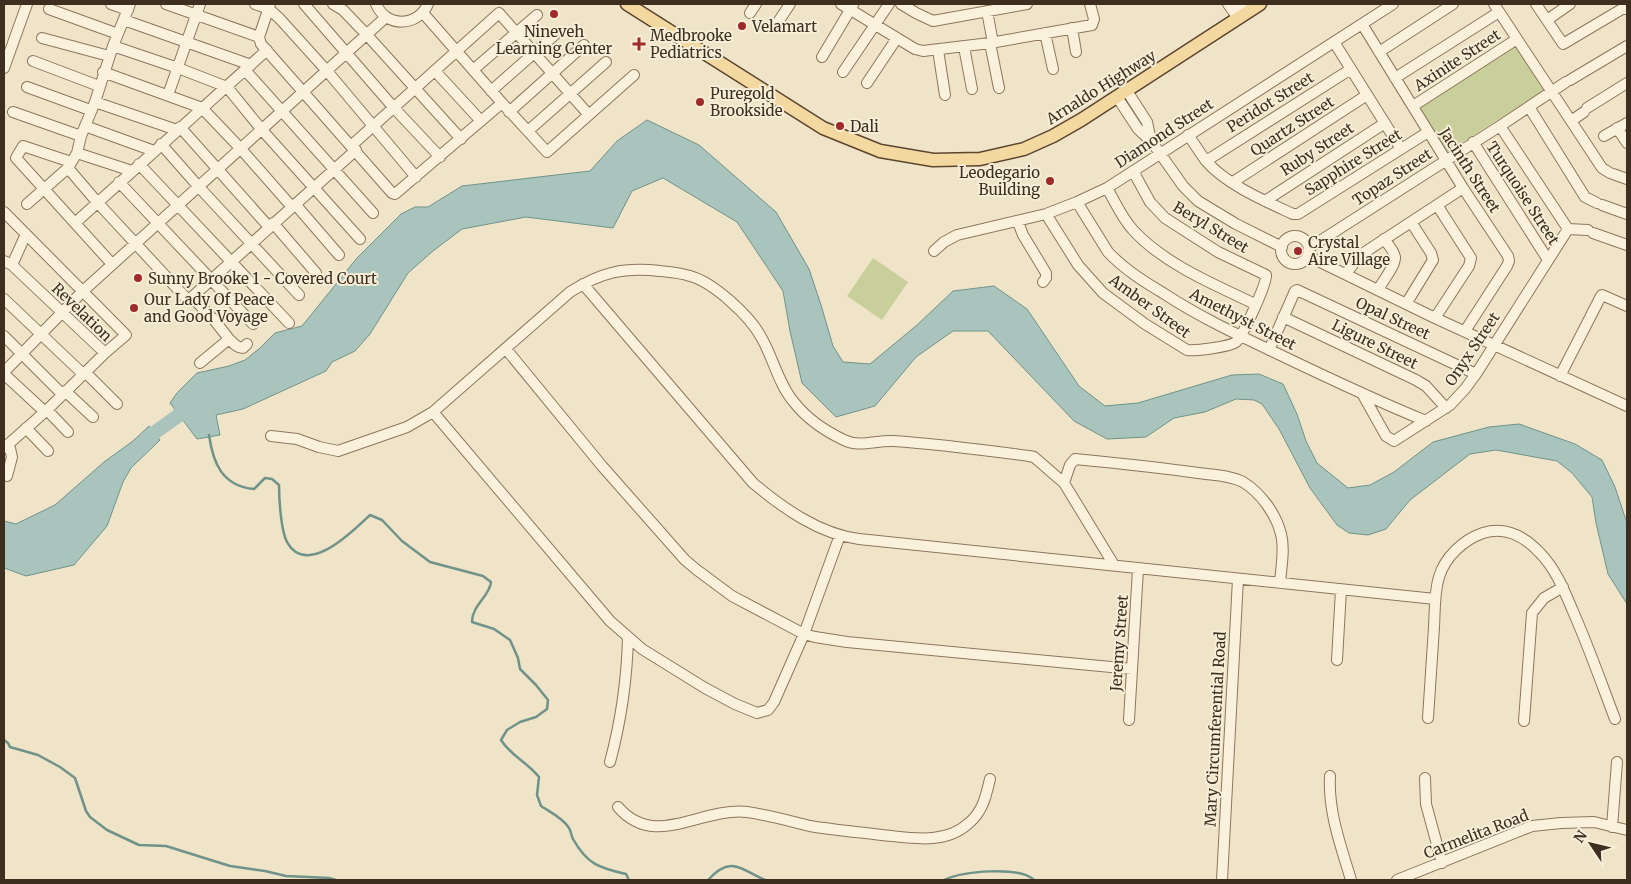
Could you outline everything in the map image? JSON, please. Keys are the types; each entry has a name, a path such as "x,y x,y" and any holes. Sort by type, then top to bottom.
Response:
{"main road":[{"name":"Arnaldo Highway","path":"618,4 676,36"},
{"name":"Arnaldo Highway","path":"626,4 822,128 880,151 932,160 980,158 1024,149 1053,136 1122,94 1241,12 1260,4"}],"street":[{"path":"4,68 27,4"},
{"path":"111,4 187,42 248,68 283,112 373,213"},
{"path":"166,4 259,37"},
{"path":"168,95 200,4"},
{"path":"255,4 269,6 327,71 416,177"},
{"path":"304,4 346,54 440,157"},
{"path":"333,4 343,10 367,35 461,139"},
{"path":"376,4 386,18 394,21 410,21 426,8 457,51 509,112 547,152 634,75"},
{"path":"750,13 756,4"},
{"path":"774,28 790,4"},
{"path":"844,72 889,4"},
{"path":"901,4 933,20 1027,4"},
{"path":"822,57 849,6 919,51 991,43 1092,25 1094,20 1090,4"},
{"path":"1228,4 1241,12"},
{"name":"Diamond Street","path":"934,251 944,242 957,235 1046,214 1107,188 1393,4"},
{"path":"1379,52 1453,4"},
{"path":"1536,4 1563,44 1622,9 1627,9"},
{"path":"1547,20 1570,4"},
{"path":"269,6 259,37 262,44 354,147 392,193 398,193 502,103"},
{"path":"1395,78 1497,8 1602,168 1611,174 1627,179"},
{"path":"50,9 118,34"},
{"path":"27,204 70,165 127,11"},
{"path":"987,11 999,88"},
{"path":"112,264 16,159 22,146 70,165 97,202 188,299 313,188 373,127 499,12 588,115"},
{"path":"473,70 537,14"},
{"path":"68,432 4,373 40,333 112,264 386,18"},
{"name":"Jacinth Street","path":"1362,24 1463,188 1506,252 1509,261 1465,331"},
{"path":"1072,28 1076,52"},
{"path":"491,91 558,32"},
{"path":"1045,33 1053,69"},
{"path":"42,38 109,56"},
{"path":"867,84 897,38"},
{"name":"Axinite Street","path":"1413,106 1517,39"},
{"path":"1334,42 1402,149"},
{"path":"509,112 584,45"},
{"path":"113,46 226,87 360,240"},
{"name":"Topaz Street","path":"1309,252 1472,142 1627,46"},
{"path":"964,47 972,89"},
{"path":"74,222 267,50"},
{"path":"938,50 945,95"},
{"path":"33,60 99,86"},
{"path":"528,131 606,62"},
{"name":"Peridot Street","path":"1206,161 1351,69"},
{"path":"435,71 482,121"},
{"path":"104,72 202,108 339,256"},
{"path":"1571,121 1627,83"},
{"path":"27,87 178,128 316,272"},
{"path":"1122,94 1147,122 1152,142 1183,186 1198,200 1236,224 1282,247"},
{"name":"Quartz Street","path":"1233,182 1367,95"},
{"path":"1529,107 1585,197 1627,214"},
{"path":"13,112 157,148 198,186 299,295"},
{"name":"Ruby Street","path":"1265,201 1385,122"},
{"path":"1589,147 1627,122"},
{"path":"1500,126 1568,229 1590,231 1627,245"},
{"path":"1617,128 1627,143"},
{"name":"Sapphire Street","path":"1265,201 1293,214 1303,212 1428,132"},
{"path":"1188,135 1206,161 1233,182 1265,201"},
{"name":"Turquoise Street","path":"1472,142 1548,260"},
{"path":"76,153 136,167 178,204 289,323"},
{"name":"Beryl Street","path":"1133,171 1150,202 1165,218 1218,252 1266,275 1265,282 1255,304"},
{"path":"119,182 253,324"},
{"path":"1107,188 1132,229 1147,244 1191,273 1255,304 1240,336"},
{"path":"1346,274 1358,256 1463,188"},
{"name":"Amethyst Street","path":"1077,202 1108,252 1140,279 1186,308 1363,395 1426,421"},
{"path":"1435,318 1470,266 1471,258 1437,205"},
{"path":"4,212 126,335 105,354"},
{"name":"Amber Street","path":"1046,214 1078,264 1104,293 1180,347 1194,351 1234,343 1240,336"},
{"path":"1018,222 1023,236 1046,273 1046,278 1043,282"},
{"path":"1406,304 1433,260 1431,253 1412,222"},
{"name":"Onyx Street","path":"1363,395 1386,436 1394,441 1446,408 1458,397 1476,374 1568,229"},
{"path":"8,263 26,234"},
{"path":"1309,252 1302,262 1293,264 1285,260 1282,247 1287,239 1296,237 1305,240 1309,252 1346,274 1435,318 1627,406"},
{"path":"1378,290 1394,263 1395,257 1384,239"},
{"name":"Revelation","path":"6,446 46,411 105,354 8,263"},
{"path":"271,436 288,437 320,448 338,451 401,430 433,412 570,292 583,284 611,273 630,270 659,271 692,276 722,294 743,313 761,336 792,400 810,419 836,436 859,444 894,441 1029,456 1040,462 1064,483 1114,565"},
{"path":"583,284 753,483 783,506 807,521 840,535 859,539 1435,599"},
{"name":"Opal Street","path":"1283,317 1297,290 1476,374"},
{"path":"1560,376 1601,296 1627,306"},
{"path":"192,297 215,321 232,343 241,348 247,344"},
{"path":"4,299 117,404"},
{"path":"1269,350 1283,317"},
{"name":"Ligure Street","path":"1283,317 1416,380 1426,386 1446,408"},
{"path":"4,336 93,417"},
{"path":"200,363 229,339"},
{"path":"506,349 602,466 685,560 732,596 804,634 847,642 1132,669"},
{"path":"433,412 600,610 628,637 661,662 705,688 757,713 768,710 774,702 804,634 840,535"},
{"path":"26,428 48,451"},
{"path":"6,446 12,457 7,476"},
{"path":"1064,483 1070,465 1075,458 1236,479 1256,493 1268,507 1282,534 1280,584"},
{"path":"1428,718 1435,599 1439,578 1443,567 1458,549 1471,538 1494,530 1516,534 1540,553 1548,563 1563,587 1615,719"},
{"name":"Jeremy Street","path":"1129,720 1138,569"},
{"name":"Mary Circumferential Road","path":"1222,880 1238,579"},
{"path":"1524,721 1532,613 1544,598 1563,587"},
{"path":"1337,660 1341,590"},
{"path":"610,762 626,685 628,637"},
{"path":"1612,826 1617,762"},
{"path":"1330,776 1329,789 1333,818 1351,880"},
{"path":"1425,778 1426,804 1442,863"},
{"path":"618,806 636,822 656,827 716,814 745,812 830,829 929,839 952,834 968,824 981,809 990,779"},
{"name":"Carmelita Road","path":"1397,880 1532,826 1594,822 1627,830"}],"green space":[{"path":"1516,45 1545,90 1447,152 1419,107"},
{"path":"873,258 908,282 882,320 847,296"}],"water":[{"path":"647,120 699,145 776,212 809,269 833,346 843,362 870,364 917,325 953,291 994,286 1027,309 1079,386 1105,406 1138,403 1232,375 1259,374 1283,384 1317,463 1348,488 1370,485 1394,472 1433,442 1489,427 1519,424 1575,444 1602,460 1615,487 1627,523 1627,604 1608,574 1592,497 1572,473 1557,461 1496,450 1470,454 1410,500 1386,529 1368,535 1349,533 1337,525 1310,488 1279,429 1262,404 1254,400 1236,399 1205,412 1174,418 1146,437 1107,439 1074,421 988,331 953,331 916,357 875,406 836,417 802,383 783,291 737,222 663,178 632,191 613,228 526,217 462,229 408,273 370,334 355,351 332,362 326,371 243,409 216,415 220,435 197,439 170,403 197,373 229,366 245,360 275,333 302,326 357,258 401,214 415,207 428,207 462,186 590,171 617,141"},
{"path":"149,426 160,440 131,468 123,482 107,526 74,565 26,576 4,568 4,521 16,524 55,505"}],"waterway":[{"path":"141,445 154,433 193,405"},
{"path":"209,435 213,455 227,478 243,487 254,489 265,478 272,479 279,485 283,530 287,542 296,552 306,555 330,548 353,531 370,515 382,520 402,541 430,562 483,576 491,582 488,592 475,611 472,622 494,629 510,640 518,658 520,669 548,700 547,709 536,717 520,722 507,730 501,740 510,751 539,777 537,795 541,806 566,824 583,854 601,867 626,874 629,880"},
{"path":"4,740 10,747 38,755 75,778 86,811 90,817 107,830 139,845 166,846 230,866 286,876 336,880"},
{"path":"708,880 716,872 730,866 736,866 765,880"},
{"path":"944,880 964,874 990,871 1016,873 1034,880"}],"place":[{"name":"Nineveh Learning Center","path":"554,14"},
{"name":"Velamart","path":"742,26"},
{"name":"Medbrooke Pediatrics","path":"639,44"},
{"name":"Puregold Brookside","path":"700,102"},
{"name":"Dali","path":"840,126"},
{"name":"Leodegario Building","path":"1050,181"},
{"name":"Crystal Aire Village","path":"1298,251"},
{"name":"Sunny Brooke 1 - Covered Court","path":"138,278"},
{"name":"Our Lady Of Peace and Good Voyage","path":"134,308"}]}
